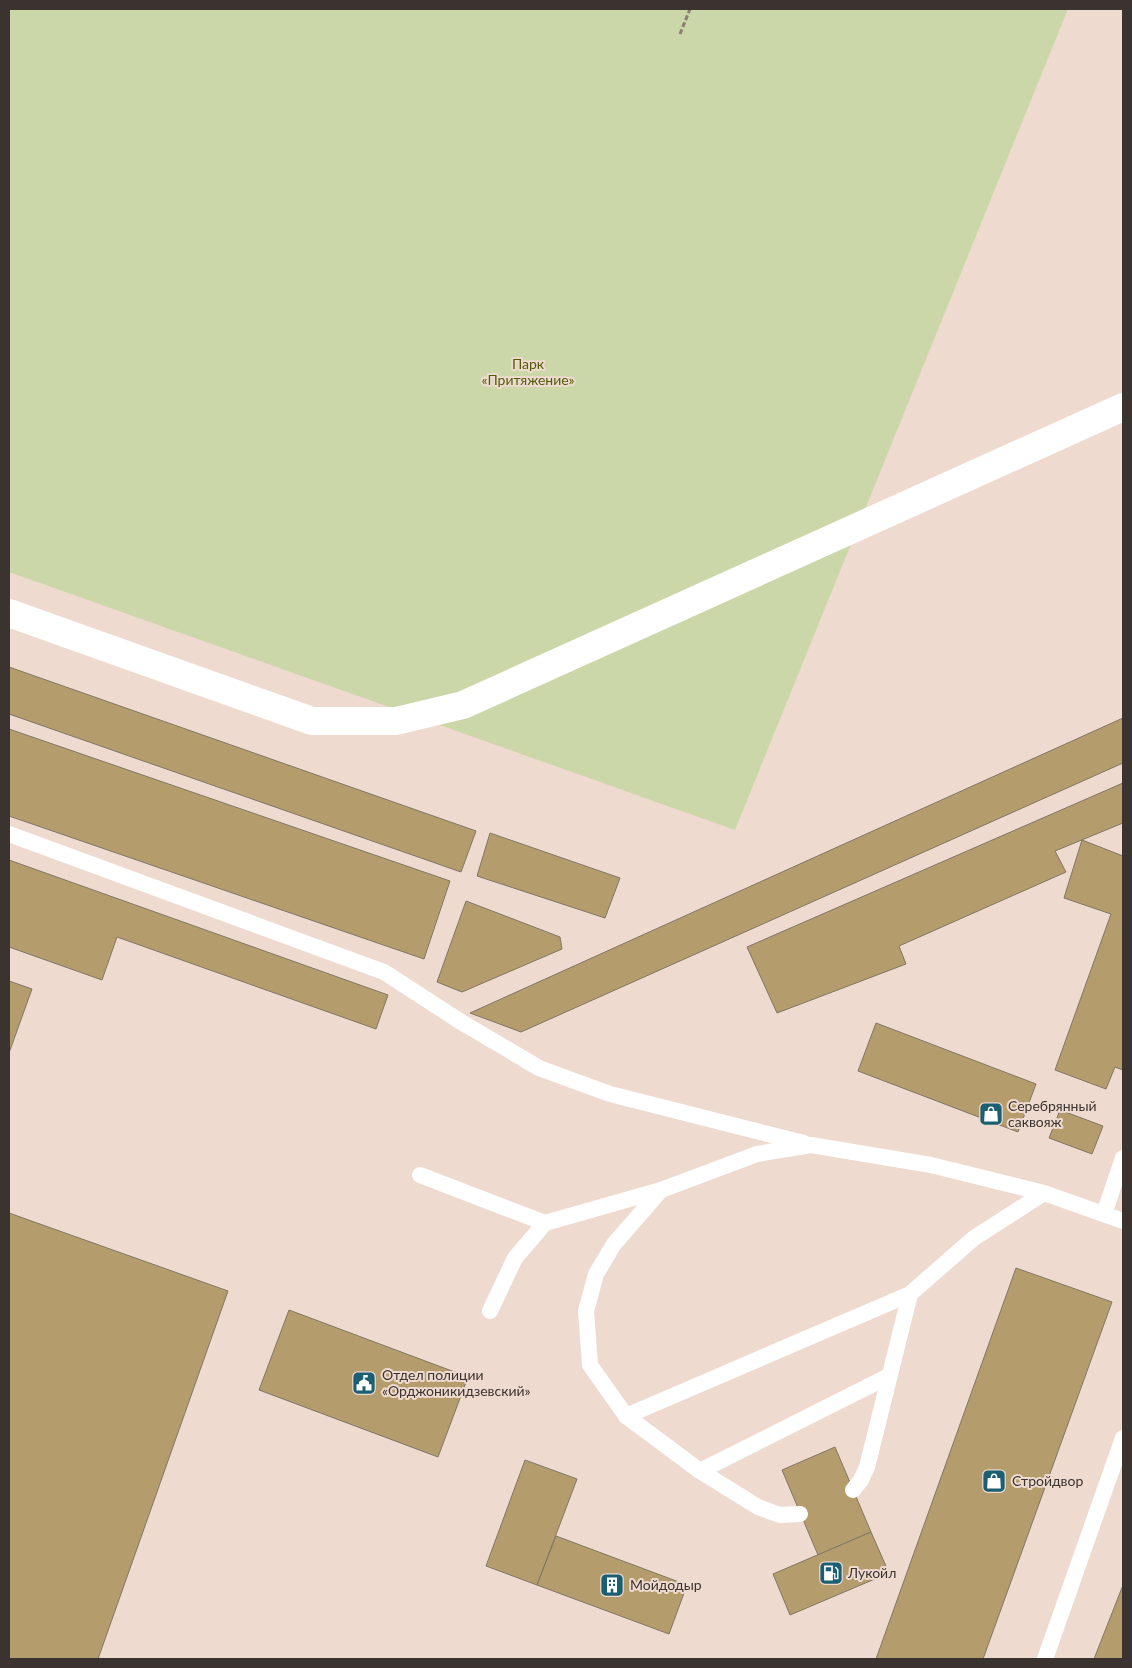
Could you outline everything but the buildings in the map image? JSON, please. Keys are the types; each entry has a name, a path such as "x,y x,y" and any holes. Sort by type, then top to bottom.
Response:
{"street":[{"path":"9,613 312,721 396,721 463,705 1123,407"}],"lane":[{"path":"9,834 384,972 458,1020 540,1068 610,1094 811,1145 931,1165 1044,1193 1123,1221"},
{"path":"490,1311 515,1258 545,1223 661,1190 757,1154 811,1145"},
{"path":"1104,1214 1123,1158"},
{"path":"420,1175 545,1223"},
{"path":"661,1190 614,1244 596,1274 586,1311 590,1365 626,1416 700,1471 758,1508 780,1515 800,1514"},
{"path":"626,1416 910,1294 974,1238 1044,1193"},
{"path":"853,1490 861,1480 867,1467 910,1294"},
{"path":"700,1471 889,1376"},
{"path":"1045,1659 1123,1438"}],"path":[{"path":"680,34 690,9"}],"green space":[{"name":"Парк «Притяжение»","path":"9,9 1068,9 735,830 9,572"}],"place":[{"name":"Серебрянный саквояж","path":"991,1114"},
{"name":"Отдел полиции «Орджоникидзевский»","path":"364,1383"},
{"name":"Стройдвор","path":"994,1481"},
{"name":"Лукойл","path":"831,1573"},
{"name":"Мойдодыр","path":"612,1585"}]}
